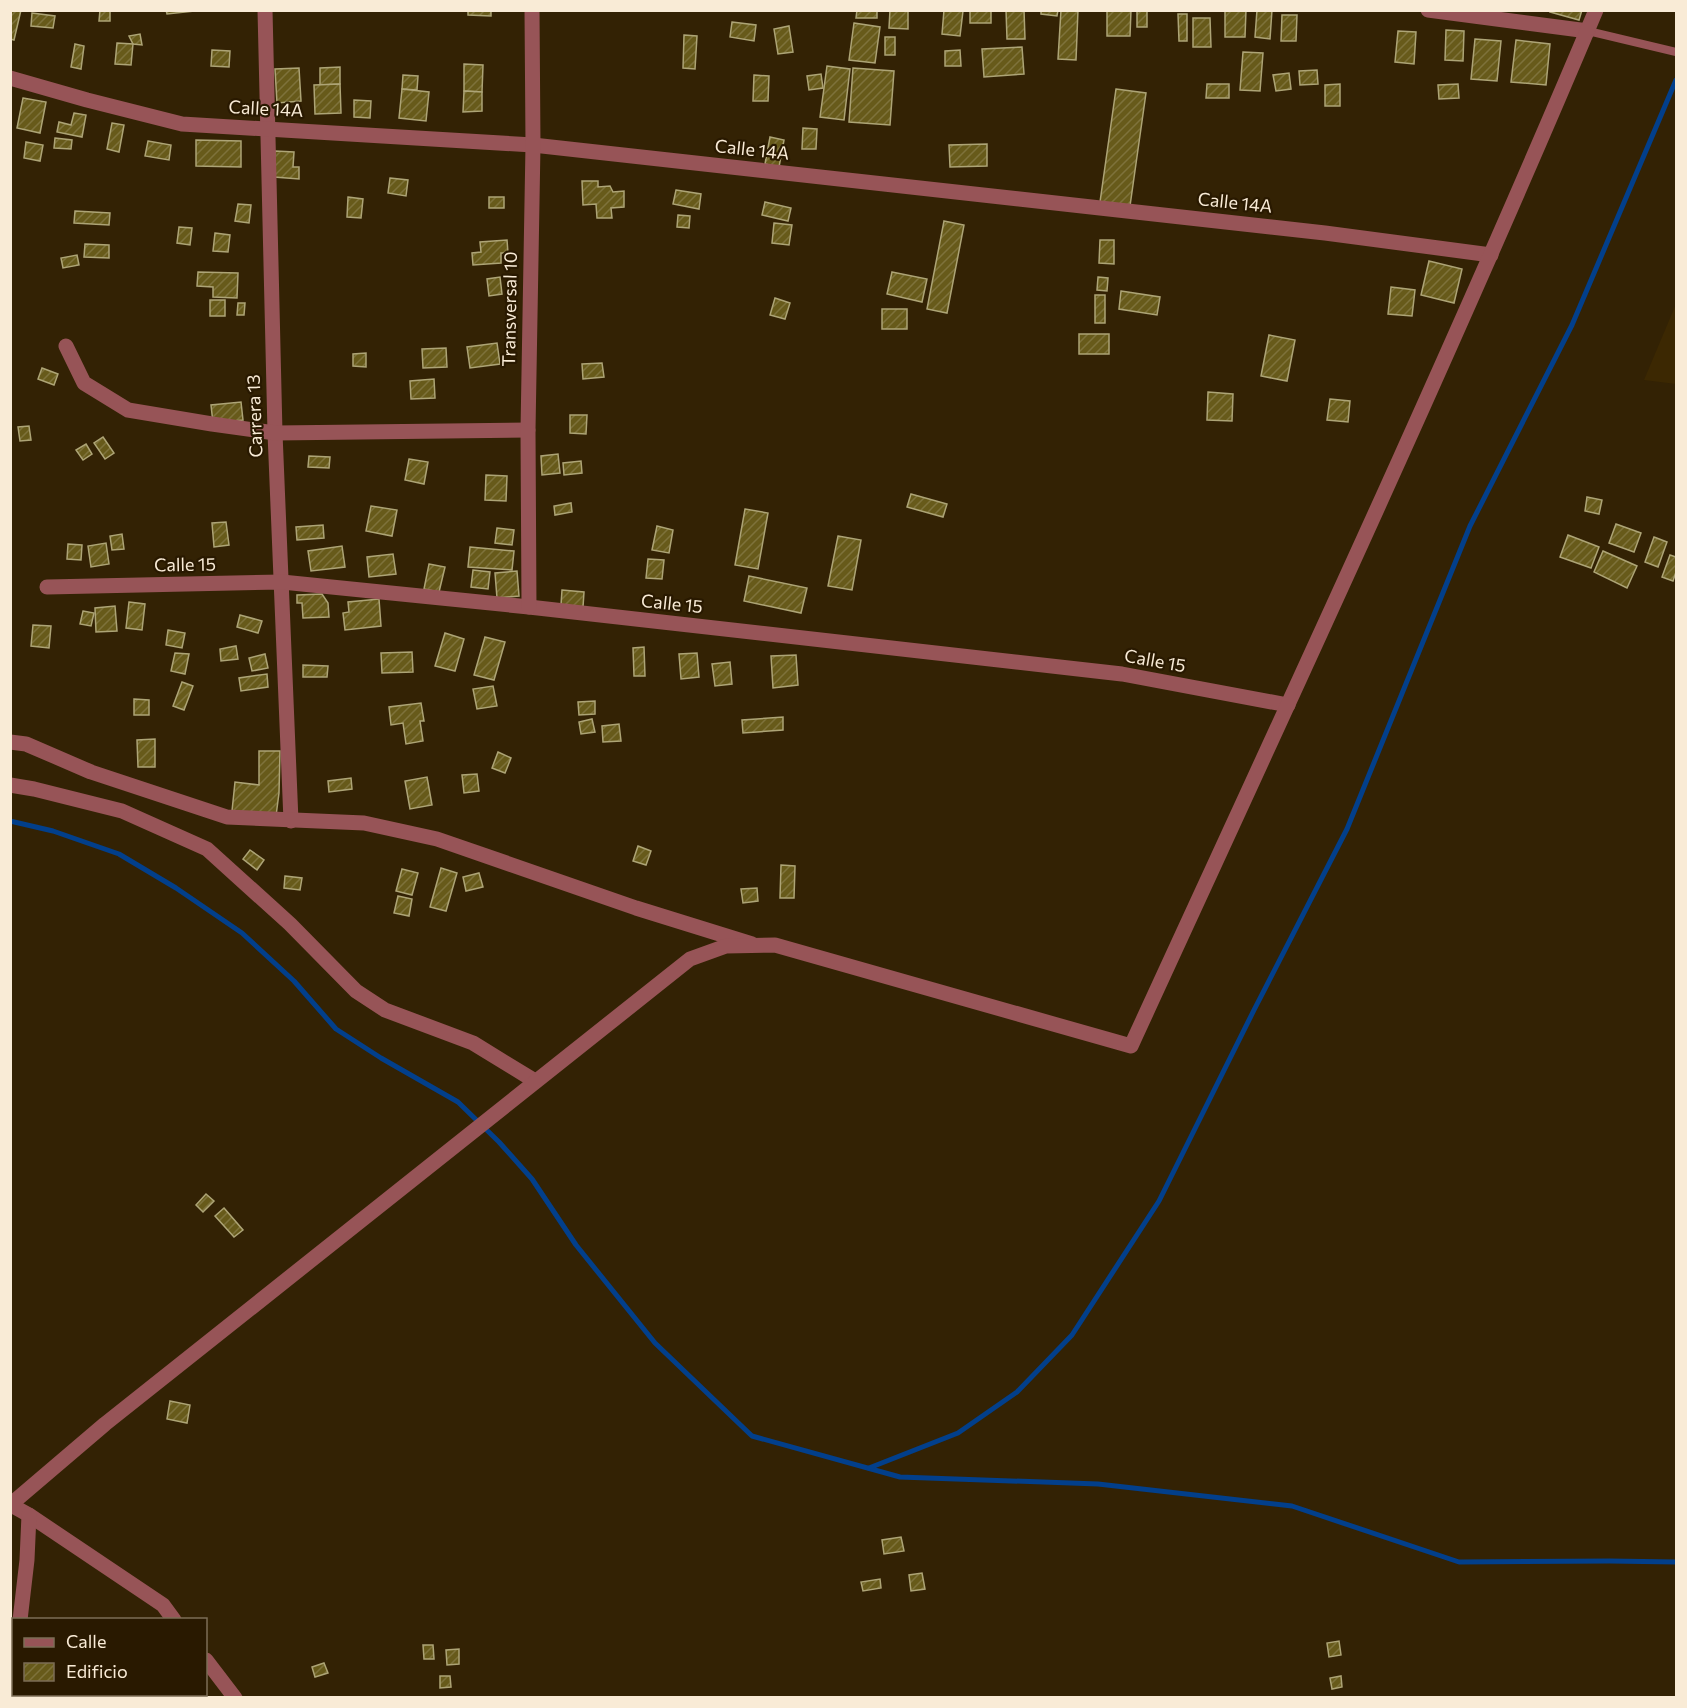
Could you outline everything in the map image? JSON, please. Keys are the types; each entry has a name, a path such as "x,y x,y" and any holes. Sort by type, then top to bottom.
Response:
{"street":[{"name":"Carrera 13","path":"266,10 275,433 291,821"},
{"name":"Transversal 10","path":"529,607 528,430 533,145 532,10"},
{"path":"1428,10 1588,31"},
{"path":"173,1618 163,1605 11,1505 105,1424 690,959 726,946 775,945 1131,1046 1491,255 1596,10"},
{"name":"Calle 14A","path":"10,78 182,124 533,145 1325,233 1491,255"},
{"path":"66,346 84,383 128,410 275,433 528,430"},
{"name":"Calle 15","path":"47,587 282,582 529,607 1122,674 1288,705"},
{"path":"10,742 26,744 91,772 226,817 364,823 437,839 636,908 756,945"},
{"path":"10,785 122,811 207,849 290,924 356,992 385,1010 473,1043 535,1081"},
{"path":"20,1618 27,1560 29,1515"},
{"path":"207,1661 235,1698"}],"lane":[{"path":"1588,31 1677,52"}],"shaded area":[{"path":"1676,304 1676,384 1644,380"}],"building":[{"path":"10,10 21,10 14,40 10,39"},
{"path":"100,10 110,10 110,21 99,21"},
{"path":"166,10 204,10 167,14"},
{"path":"468,10 491,10 491,16 468,15"},
{"path":"857,10 877,10 877,18 856,18"},
{"path":"890,10 908,10 908,29 889,28"},
{"path":"944,10 963,11 960,36 942,34"},
{"path":"970,10 991,10 991,23 970,23"},
{"path":"1006,10 1024,10 1025,39 1007,39"},
{"path":"1041,10 1058,10 1057,16 1041,14"},
{"path":"1061,10 1078,10 1076,60 1058,59"},
{"path":"1107,10 1131,10 1130,36 1107,36"},
{"path":"1137,10 1147,10 1147,27 1137,27"},
{"path":"1225,10 1246,10 1245,37 1225,37"},
{"path":"1257,10 1272,10 1270,39 1255,37"},
{"path":"1551,10 1582,10 1579,20 1550,12"},
{"path":"32,13 55,16 53,28 31,26"},
{"path":"1178,14 1187,14 1187,41 1179,41"},
{"path":"1282,15 1297,15 1296,41 1281,41"},
{"path":"1193,18 1210,18 1211,47 1193,47"},
{"path":"732,22 756,25 754,41 730,37"},
{"path":"854,23 880,27 875,63 849,60"},
{"path":"789,26 793,52 778,54 774,29"},
{"path":"1446,30 1464,31 1463,61 1445,60"},
{"path":"1398,31 1416,32 1414,64 1395,62"},
{"path":"140,34 142,45 133,44 129,36"},
{"path":"684,35 697,36 695,69 683,68"},
{"path":"885,37 895,37 895,55 885,55"},
{"path":"1475,39 1501,41 1497,81 1471,79"},
{"path":"1516,40 1550,44 1546,85 1511,82"},
{"path":"117,43 133,44 131,65 115,64"},
{"path":"75,44 84,46 81,69 71,67"},
{"path":"1022,47 1024,74 984,77 982,49"},
{"path":"212,50 230,51 229,67 211,66"},
{"path":"960,50 961,66 945,66 945,51"},
{"path":"1243,52 1263,53 1260,91 1240,90"},
{"path":"464,64 483,65 482,92 464,91"},
{"path":"827,66 850,69 844,120 820,117"},
{"path":"340,67 340,84 320,85 320,68"},
{"path":"299,68 301,101 277,103 275,69"},
{"path":"853,68 894,71 890,125 849,122"},
{"path":"1317,70 1318,84 1300,85 1299,71"},
{"path":"1289,73 1291,89 1276,91 1273,75"},
{"path":"821,74 823,88 809,90 807,76"},
{"path":"403,75 418,76 417,90 402,89"},
{"path":"754,75 769,76 768,101 753,101"},
{"path":"340,84 341,113 315,114 314,85"},
{"path":"1207,84 1229,84 1229,98 1206,98"},
{"path":"1340,84 1340,106 1325,106 1325,85"},
{"path":"1458,84 1459,98 1439,99 1438,85"},
{"path":"402,89 429,92 426,121 399,118"},
{"path":"1116,89 1146,93 1130,206 1100,202"},
{"path":"464,91 482,92 482,111 463,112"},
{"path":"23,98 46,102 40,133 17,128"},
{"path":"354,100 371,101 370,118 354,117"},
{"path":"74,113 86,115 82,137 57,132 59,122 71,125"},
{"path":"112,123 124,125 119,152 107,149"},
{"path":"803,128 817,129 816,149 802,149"},
{"path":"770,137 784,140 779,167 765,164"},
{"path":"55,138 72,140 71,149 54,148"},
{"path":"196,140 241,141 241,167 196,166"},
{"path":"148,141 171,145 169,160 145,156"},
{"path":"26,142 43,145 40,161 24,158"},
{"path":"987,144 987,166 950,167 949,145"},
{"path":"275,151 294,152 293,167 299,167 299,179 274,177"},
{"path":"390,178 408,180 406,196 388,193"},
{"path":"582,181 598,181 598,187 610,186 613,192 624,191 624,207 611,208 612,218 597,218 596,204 583,205"},
{"path":"676,190 701,194 699,209 673,204"},
{"path":"348,197 363,199 361,218 347,217"},
{"path":"489,197 504,197 504,208 489,208"},
{"path":"765,202 791,208 788,221 762,215"},
{"path":"238,204 251,205 249,223 235,221"},
{"path":"75,211 110,213 109,225 74,223"},
{"path":"678,215 690,216 689,228 677,227"},
{"path":"944,221 964,225 947,313 927,309"},
{"path":"774,223 792,225 789,245 772,243"},
{"path":"179,227 192,228 190,245 177,243"},
{"path":"215,233 230,235 228,252 213,251"},
{"path":"507,240 508,253 501,253 501,263 473,265 472,253 481,252 480,242"},
{"path":"1100,240 1114,240 1114,264 1099,263"},
{"path":"85,244 109,245 109,258 84,257"},
{"path":"77,255 79,265 63,268 61,258"},
{"path":"1429,261 1462,269 1454,303 1421,295"},
{"path":"198,272 238,273 237,298 213,297 213,287 197,286"},
{"path":"892,272 927,279 922,302 887,294"},
{"path":"500,277 502,294 489,296 487,279"},
{"path":"1098,277 1108,278 1107,291 1097,290"},
{"path":"1391,287 1415,290 1412,316 1388,314"},
{"path":"1121,291 1160,297 1157,315 1119,309"},
{"path":"1095,295 1105,295 1105,323 1095,323"},
{"path":"775,298 790,303 785,319 770,315"},
{"path":"210,300 225,300 225,316 210,316"},
{"path":"238,303 245,303 244,315 237,315"},
{"path":"882,309 907,309 907,329 882,329"},
{"path":"1079,334 1109,334 1109,354 1079,354"},
{"path":"1269,335 1295,340 1287,381 1261,376"},
{"path":"497,343 500,364 470,368 467,347"},
{"path":"446,348 447,367 423,368 422,349"},
{"path":"366,353 366,367 353,366 353,354"},
{"path":"602,363 604,377 583,379 582,364"},
{"path":"42,368 58,374 54,385 38,379"},
{"path":"434,379 435,398 411,399 410,381"},
{"path":"1208,392 1233,394 1232,421 1207,420"},
{"path":"1330,399 1350,401 1348,422 1327,420"},
{"path":"241,402 243,420 213,423 211,405"},
{"path":"570,415 587,415 586,434 570,433"},
{"path":"29,426 31,440 20,441 18,427"},
{"path":"103,437 114,453 105,459 94,443"},
{"path":"86,444 92,454 83,460 76,450"},
{"path":"558,454 560,473 542,475 541,456"},
{"path":"309,456 330,457 329,468 308,467"},
{"path":"409,459 428,462 424,484 405,480"},
{"path":"581,461 582,473 564,475 563,463"},
{"path":"486,475 507,476 506,501 485,500"},
{"path":"911,494 947,504 943,517 907,507"},
{"path":"1587,497 1602,500 1599,514 1585,511"},
{"path":"571,503 572,512 555,515 554,506"},
{"path":"371,506 397,510 392,536 366,531"},
{"path":"745,509 768,513 758,569 735,565"},
{"path":"226,522 229,545 214,547 212,523"},
{"path":"1616,524 1641,533 1634,552 1609,543"},
{"path":"323,525 324,538 297,540 296,527"},
{"path":"657,526 673,530 669,553 652,550"},
{"path":"497,528 514,530 512,545 495,543"},
{"path":"122,534 124,549 112,550 110,536"},
{"path":"1568,535 1599,547 1591,568 1560,557"},
{"path":"838,536 861,540 852,590 828,586"},
{"path":"1654,537 1667,542 1658,567 1645,562"},
{"path":"106,543 109,564 91,567 88,546"},
{"path":"68,544 82,545 81,560 67,559"},
{"path":"342,546 345,567 311,571 308,551"},
{"path":"470,547 514,551 512,570 468,567"},
{"path":"1603,551 1637,566 1627,588 1594,572"},
{"path":"393,554 396,574 369,577 367,557"},
{"path":"1670,555 1676,557 1676,572 1673,581 1662,577"},
{"path":"648,559 664,560 662,579 646,578"},
{"path":"429,564 445,567 439,592 424,589"},
{"path":"473,570 490,572 488,589 471,587"},
{"path":"517,571 519,596 497,598 495,573"},
{"path":"749,576 807,588 801,613 744,601"},
{"path":"562,590 584,592 583,607 561,605"},
{"path":"322,594 328,603 329,617 303,618 302,603 297,603 297,595"},
{"path":"379,599 381,626 345,630 343,613 349,612 348,602"},
{"path":"129,602 145,604 142,630 126,628"},
{"path":"115,606 117,631 96,632 95,608"},
{"path":"83,611 94,613 91,626 80,624"},
{"path":"240,615 262,621 258,633 237,627"},
{"path":"33,625 51,626 49,648 31,646"},
{"path":"168,630 185,633 182,648 166,645"},
{"path":"445,633 464,639 455,671 435,666"},
{"path":"485,637 505,642 494,680 474,675"},
{"path":"236,646 238,659 221,661 220,649"},
{"path":"644,647 645,676 634,676 633,648"},
{"path":"412,652 413,672 382,673 381,653"},
{"path":"175,653 189,654 185,674 171,671"},
{"path":"697,653 699,677 681,679 679,654"},
{"path":"265,654 268,668 252,671 249,658"},
{"path":"796,655 798,685 773,688 771,656"},
{"path":"730,662 732,684 715,686 712,664"},
{"path":"303,665 328,666 327,677 303,677"},
{"path":"267,674 268,687 241,691 239,678"},
{"path":"182,682 193,686 184,710 173,706"},
{"path":"493,686 497,706 477,709 473,689"},
{"path":"134,699 149,700 149,715 134,715"},
{"path":"595,701 595,714 579,715 578,702"},
{"path":"421,703 424,721 420,721 423,741 406,744 403,723 391,725 389,707"},
{"path":"783,717 783,730 743,733 742,720"},
{"path":"592,719 595,732 581,734 579,722"},
{"path":"619,724 621,741 603,742 602,726"},
{"path":"155,739 155,767 138,767 137,740"},
{"path":"259,751 280,751 276,816 232,811 235,782 259,785"},
{"path":"498,752 511,758 505,773 492,768"},
{"path":"477,774 479,791 464,793 462,775"},
{"path":"427,777 432,805 410,809 405,781"},
{"path":"351,778 352,789 329,792 328,781"},
{"path":"638,846 651,851 646,865 633,861"},
{"path":"250,850 264,860 257,870 243,859"},
{"path":"781,865 795,866 794,898 780,898"},
{"path":"441,868 457,873 446,911 430,907"},
{"path":"402,869 418,873 412,895 396,891"},
{"path":"479,873 483,887 466,891 463,877"},
{"path":"285,876 302,878 300,890 284,888"},
{"path":"757,888 758,901 743,903 741,889"},
{"path":"398,896 412,899 409,916 394,913"},
{"path":"206,1194 214,1201 203,1212 196,1205"},
{"path":"224,1208 243,1230 234,1237 215,1216"},
{"path":"170,1401 190,1405 187,1423 167,1419"},
{"path":"901,1537 904,1551 884,1554 882,1540"},
{"path":"922,1573 925,1589 911,1591 909,1575"},
{"path":"880,1579 881,1588 863,1591 861,1582"},
{"path":"1339,1641 1341,1655 1329,1657 1327,1643"},
{"path":"423,1645 433,1645 434,1659 424,1659"},
{"path":"459,1649 459,1664 447,1665 446,1650"},
{"path":"324,1663 328,1673 315,1677 312,1667"},
{"path":"440,1676 450,1676 451,1687 440,1688"},
{"path":"1341,1676 1342,1687 1332,1689 1330,1678"},
{"path":"122,1696 156,1696 156,1698 122,1698"}],"waterway":[{"path":"869,1468 958,1433 1017,1392 1072,1335 1159,1201 1347,829 1470,526 1572,325 1676,80"},
{"path":"10,821 53,831 119,854 176,888 242,933 294,981 336,1029 458,1102 499,1142 532,1179 576,1245 655,1343 752,1436 900,1477 1098,1484 1292,1506 1459,1562 1676,1562"}]}
